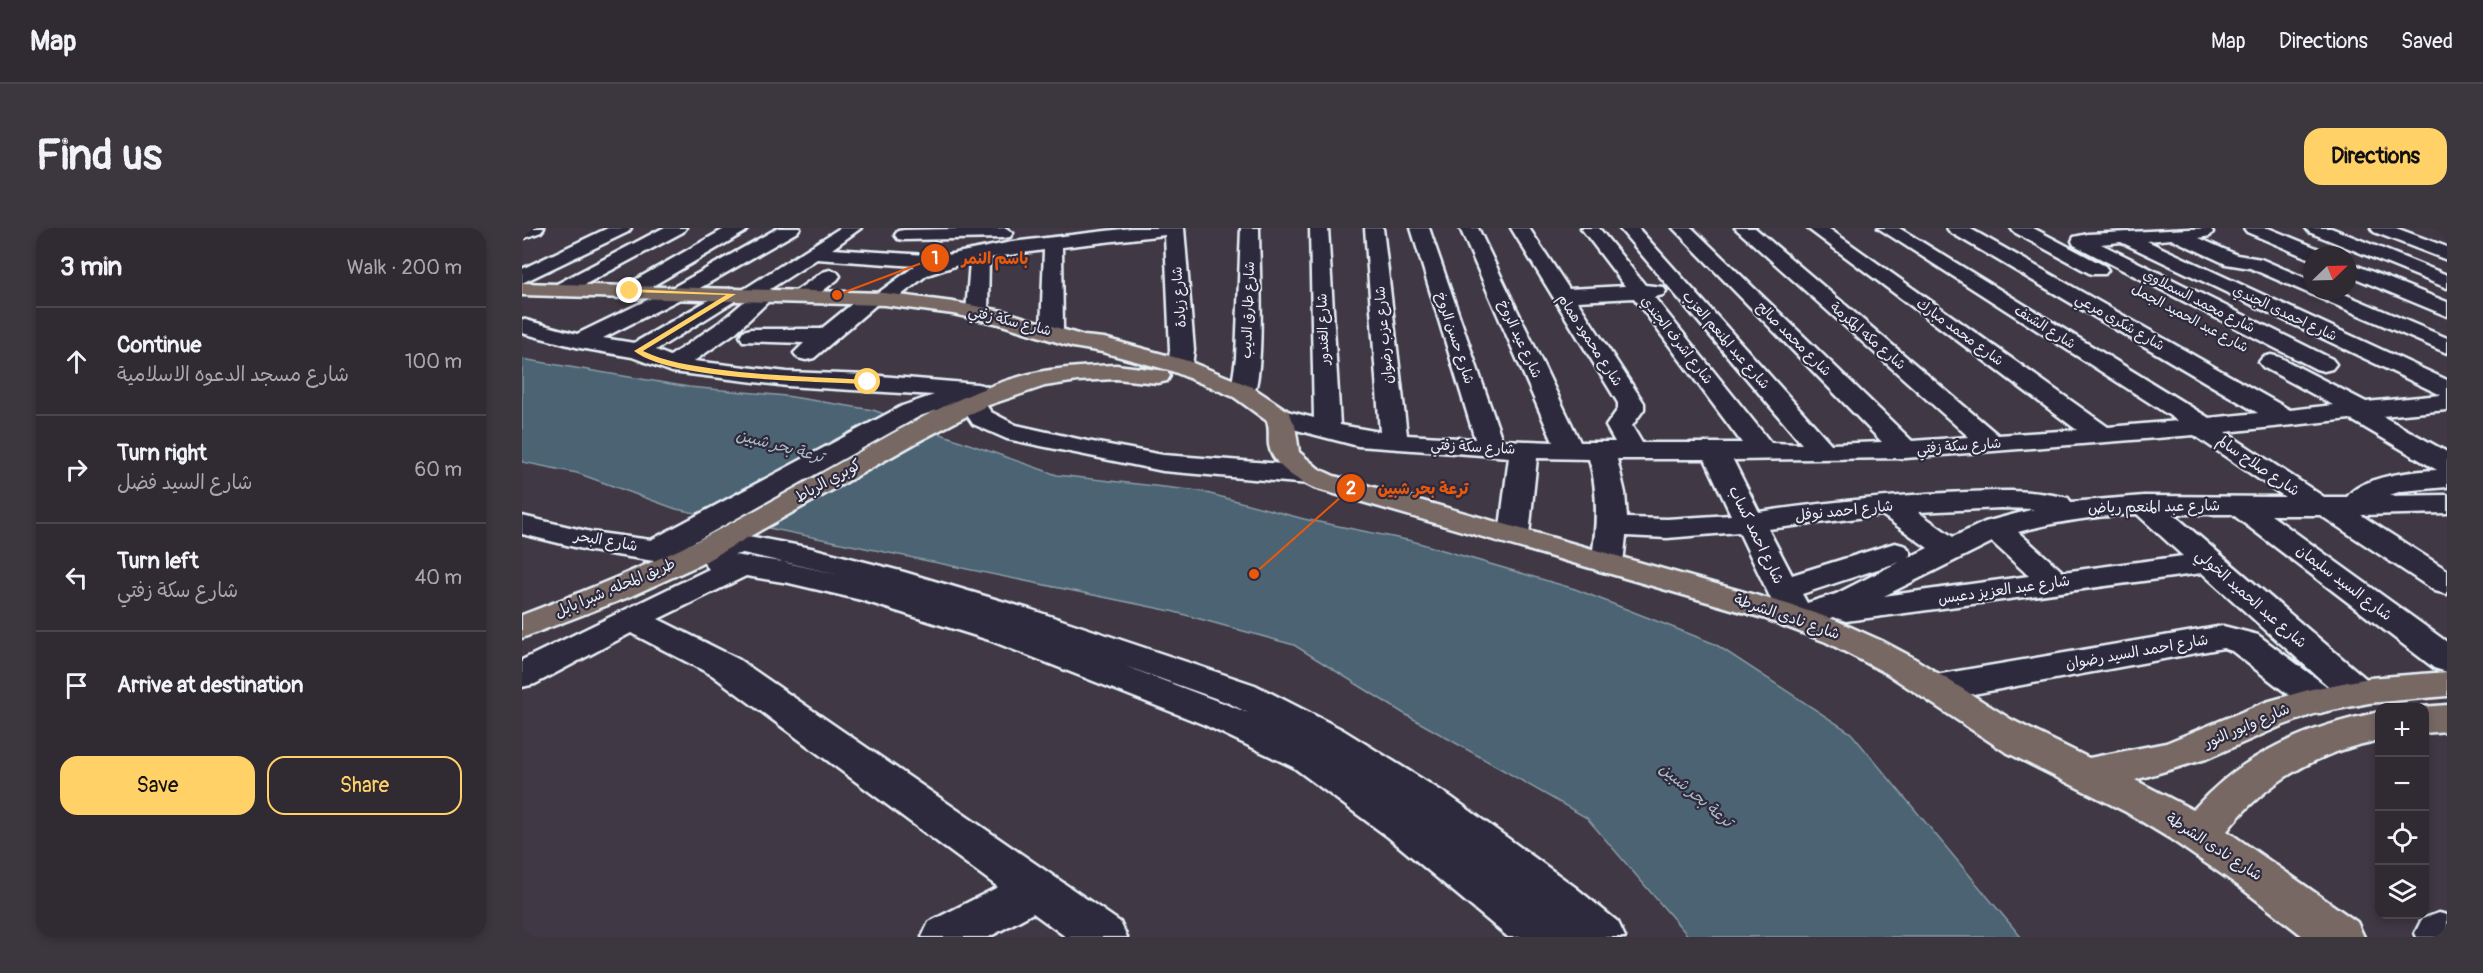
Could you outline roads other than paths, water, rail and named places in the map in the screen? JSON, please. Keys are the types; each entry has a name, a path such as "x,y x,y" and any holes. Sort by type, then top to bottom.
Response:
{"main road":[{"name":"شارع سكة زفتي","path":"522,289 877,298 977,313 1052,331 1089,348 1243,392 1279,417"},
{"name":"شارع سكة زفتي","path":"1089,348 1121,350 1171,371"},
{"path":"948,408 1089,348"},
{"path":"948,408 1022,383 1078,373 1171,371 1238,406 1279,417"},
{"name":"كوبري الرباط","path":"713,547 948,408"},
{"name":"شارع نادى الشرطة","path":"1279,417 1282,425 1283,447 1287,456 1309,475 1342,488 1607,563 1790,604 1866,646 2000,731 2161,812 2269,884 2340,937"},
{"name":"طريق المحله, شبرا بابل","path":"522,627 713,547"},
{"name":"شارع وابور النور","path":"2085,774 2154,761 2191,750 2273,714 2320,700 2358,692 2447,684"},
{"path":"2429,720 2447,718"},
{"path":"2198,835 2232,794 2259,772 2291,753 2327,739 2375,727"}],"street":[{"path":"522,277 622,228"},
{"path":"560,290 677,228"},
{"path":"630,291 739,228"},
{"path":"580,342 679,292 791,228"},
{"path":"638,351 749,294 852,228"},
{"path":"806,353 825,336 877,298 920,271 941,262 980,253 1053,243 1084,234 1175,228"},
{"name":"شارع زيادة","path":"1171,371 1182,350 1175,228"},
{"name":"شارع طارق الديب","path":"1243,392 1248,358 1250,228"},
{"name":"شارع الغندور","path":"1319,228 1327,431"},
{"name":"شارع عزب رضوان","path":"1374,228 1394,442"},
{"name":"شارع حسن الروخ","path":"1420,228 1491,448"},
{"name":"شارع عيد الروخ","path":"1469,228 1571,451"},
{"name":"شارع محمود همام","path":"1520,228 1630,403 1630,409 1618,426 1634,452"},
{"name":"شارع اشرف الجندي","path":"1590,228 1763,452"},
{"name":"شارع عبد المنعم العزب","path":"1628,228 1824,452"},
{"name":"شارع محمد صالح","path":"1682,228 1905,450"},
{"name":"شارع مكه المكرمة","path":"1744,228 1992,444"},
{"name":"شارع محمد مبارك","path":"1816,228 2103,436"},
{"name":"شارع الشنف","path":"1887,228 2201,426"},
{"name":"شارع شكرى مرعي","path":"1956,228 2284,417"},
{"name":"شارع عبد الحميد الجمل","path":"2020,228 2218,334"},
{"path":"2253,228 2303,249"},
{"path":"2315,228 2447,282"},
{"path":"2380,228 2447,254"},
{"path":"856,274 908,231 1030,230"},
{"path":"1012,248 1030,230"},
{"path":"2124,234 2199,230 2264,259 2244,268"},
{"path":"2124,234 2235,261 2244,268 2274,271 2303,284"},
{"name":"شارع محمد السملاوي","path":"2124,234 2081,242 2324,364"},
{"name":"شارع احمدى الجندي","path":"2124,234 2447,389"},
{"path":"1052,331 1053,243"},
{"path":"531,244 574,252"},
{"path":"813,253 941,262"},
{"path":"977,313 980,253"},
{"path":"2357,272 2447,310"},
{"path":"801,296 830,276"},
{"path":"1562,296 1681,289"},
{"path":"2281,295 2303,293"},
{"path":"672,365 728,327 749,294"},
{"path":"2341,300 2447,346"},
{"path":"2100,310 2134,307"},
{"path":"522,326 580,342 638,351 672,365 787,379 868,382 982,418 1007,431 1087,449 1186,465 1309,475"},
{"path":"751,336 825,336"},
{"name":"شارع عبد الحميد الجمل","path":"2289,346 2250,351 2356,409 2447,464"},
{"name":"شارع سكة زفتي","path":"1279,417 1358,438 1394,442 1601,452 1824,452 1905,450 2103,436 2356,409 2447,402"},
{"path":"522,675 632,619 713,547 948,408"},
{"name":"شارع صلاح سالم","path":"2201,426 2333,506 2447,584"},
{"path":"1514,535 1524,450"},
{"path":"1601,452 1611,492 1612,526 1607,563"},
{"name":"شارع احمد كساب","path":"1715,452 1790,604"},
{"path":"2333,506 2361,498 2384,486 2447,478"},
{"name":"شارع احمد نوفل","path":"1612,526 1683,530 1889,506 2024,499 2074,510"},
{"name":"شارع عبد المنعم رياض","path":"1790,604 1848,602 1950,549 1996,529 2033,518 2074,510 2144,505 2440,509"},
{"name":"شارع عبد الحميد الخولي","path":"2144,505 2358,692"},
{"path":"1889,506 1950,549"},
{"name":"شارع السيد سليمان","path":"2240,506 2447,660"},
{"name":"شارع البحر","path":"522,525 597,543 657,550 713,547 789,573 872,593 1001,632 1219,716 1307,757 1403,825 1542,937"},
{"path":"1996,529 2056,583"},
{"path":"713,547 743,544 811,558 880,576 1020,617 1242,694 1329,740 1436,808 1559,901 1601,937"},
{"path":"1790,604 1894,554"},
{"name":"شارع عبد العزيز دعبس","path":"1790,604 2056,583 2210,562"},
{"path":"632,619 725,667 1103,937"},
{"name":"شارع احمد السيد رضوان","path":"1935,688 2223,637 2245,643 2320,700"},
{"path":"946,937 1035,888"}],"water":[{"path":"522,359 689,387 786,396 873,410 1057,475 1199,491 1304,519 1412,541 1575,589 1715,644 1851,733 2021,937 1689,937 1587,818 1403,713 1294,645 1171,611 676,509 577,473 522,462"}],"place":[{"name":"باسم النمر","path":"837,295"},
{"name":"ترعة بحر شبين","path":"1254,574"}]}
